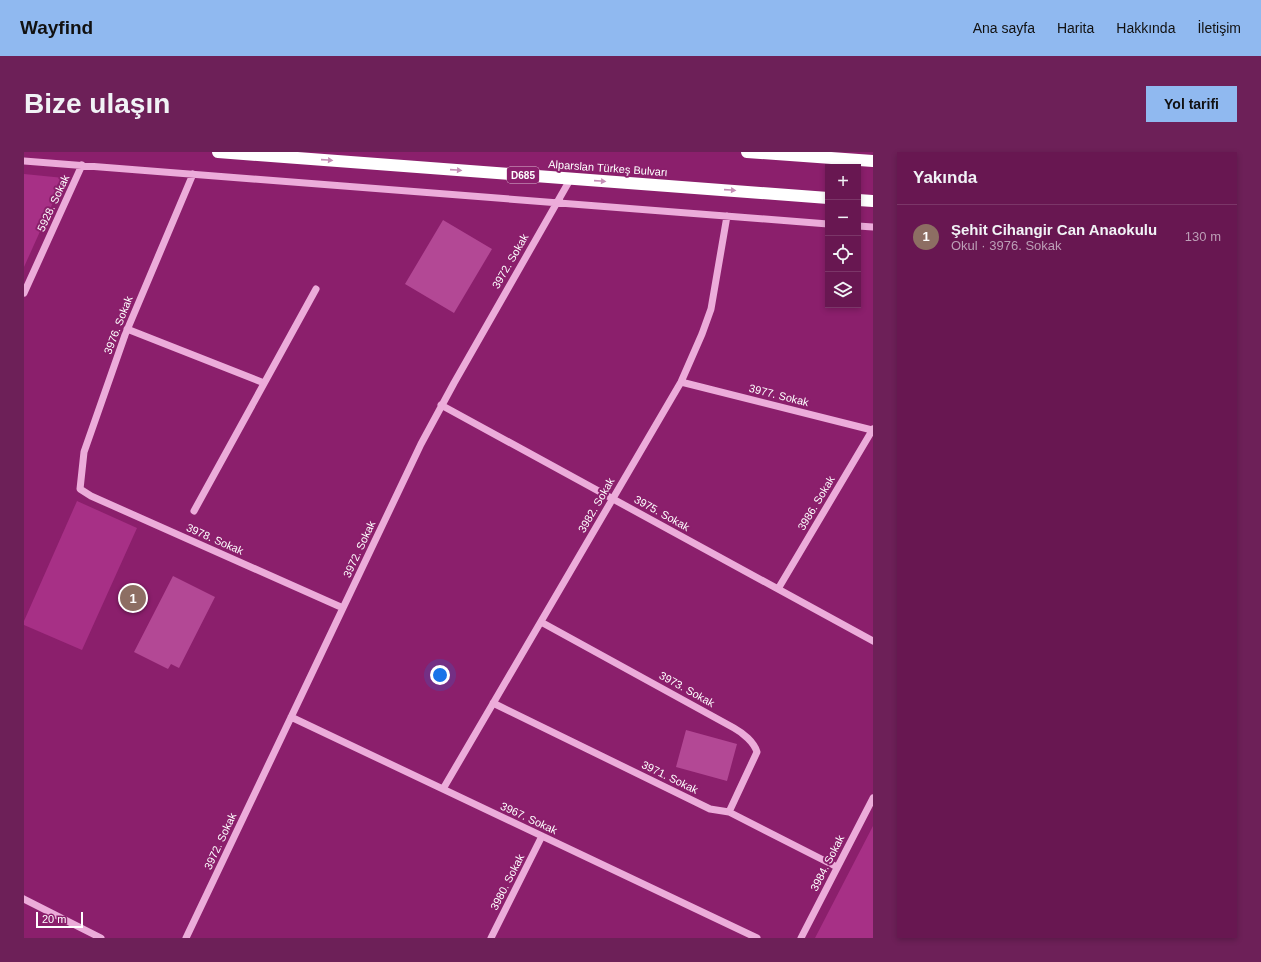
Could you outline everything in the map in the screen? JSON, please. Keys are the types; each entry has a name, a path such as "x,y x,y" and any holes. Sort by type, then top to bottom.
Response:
{"highway":[{"name":"Alparslan Türkeş Bulvarı","path":"218,152 825,198"},
{"path":"747,152 873,161"},
{"path":"861,200 873,201"}],"street":[{"path":"24,161 825,224"},
{"name":"5928. Sokak","path":"24,293 82,165"},
{"name":"3976. Sokak","path":"80,488 84,452 127,329 193,174"},
{"name":"3972. Sokak","path":"186,938 441,405 571,178"},
{"name":"3982. Sokak","path":"443,789 680,382 709,315 727,216"},
{"path":"861,226 873,228"},
{"path":"194,512 316,289"},
{"path":"127,329 264,383"},
{"name":"3977. Sokak","path":"680,382 872,430"},
{"name":"3975. Sokak","path":"441,405 873,641"},
{"name":"3986. Sokak","path":"778,589 872,430"},
{"name":"3978. Sokak","path":"80,488 91,496 343,608"},
{"name":"3973. Sokak","path":"541,622 734,728 745,736 757,752 729,812"},
{"name":"3971. Sokak","path":"493,703 710,809 729,812 838,867"},
{"name":"3967. Sokak","path":"291,717 757,938"},
{"name":"3984. Sokak","path":"801,938 873,798"},
{"name":"3980. Sokak","path":"491,938 542,836"},
{"path":"24,899 101,938"}],"shaded area":[{"path":"24,174 64,178 24,267"},
{"path":"77,501 137,528 82,650 24,625 24,621"},
{"path":"873,826 873,938 815,938"}],"building":[{"path":"443,220 492,249 454,313 405,284"},
{"path":"173,576 215,597 179,668 171,664 168,669 134,652"},
{"path":"686,730 737,744 727,781 676,767"}],"place":[{"name":"Şehit Cihangir Can Anaokulu","path":"133,598"}]}
